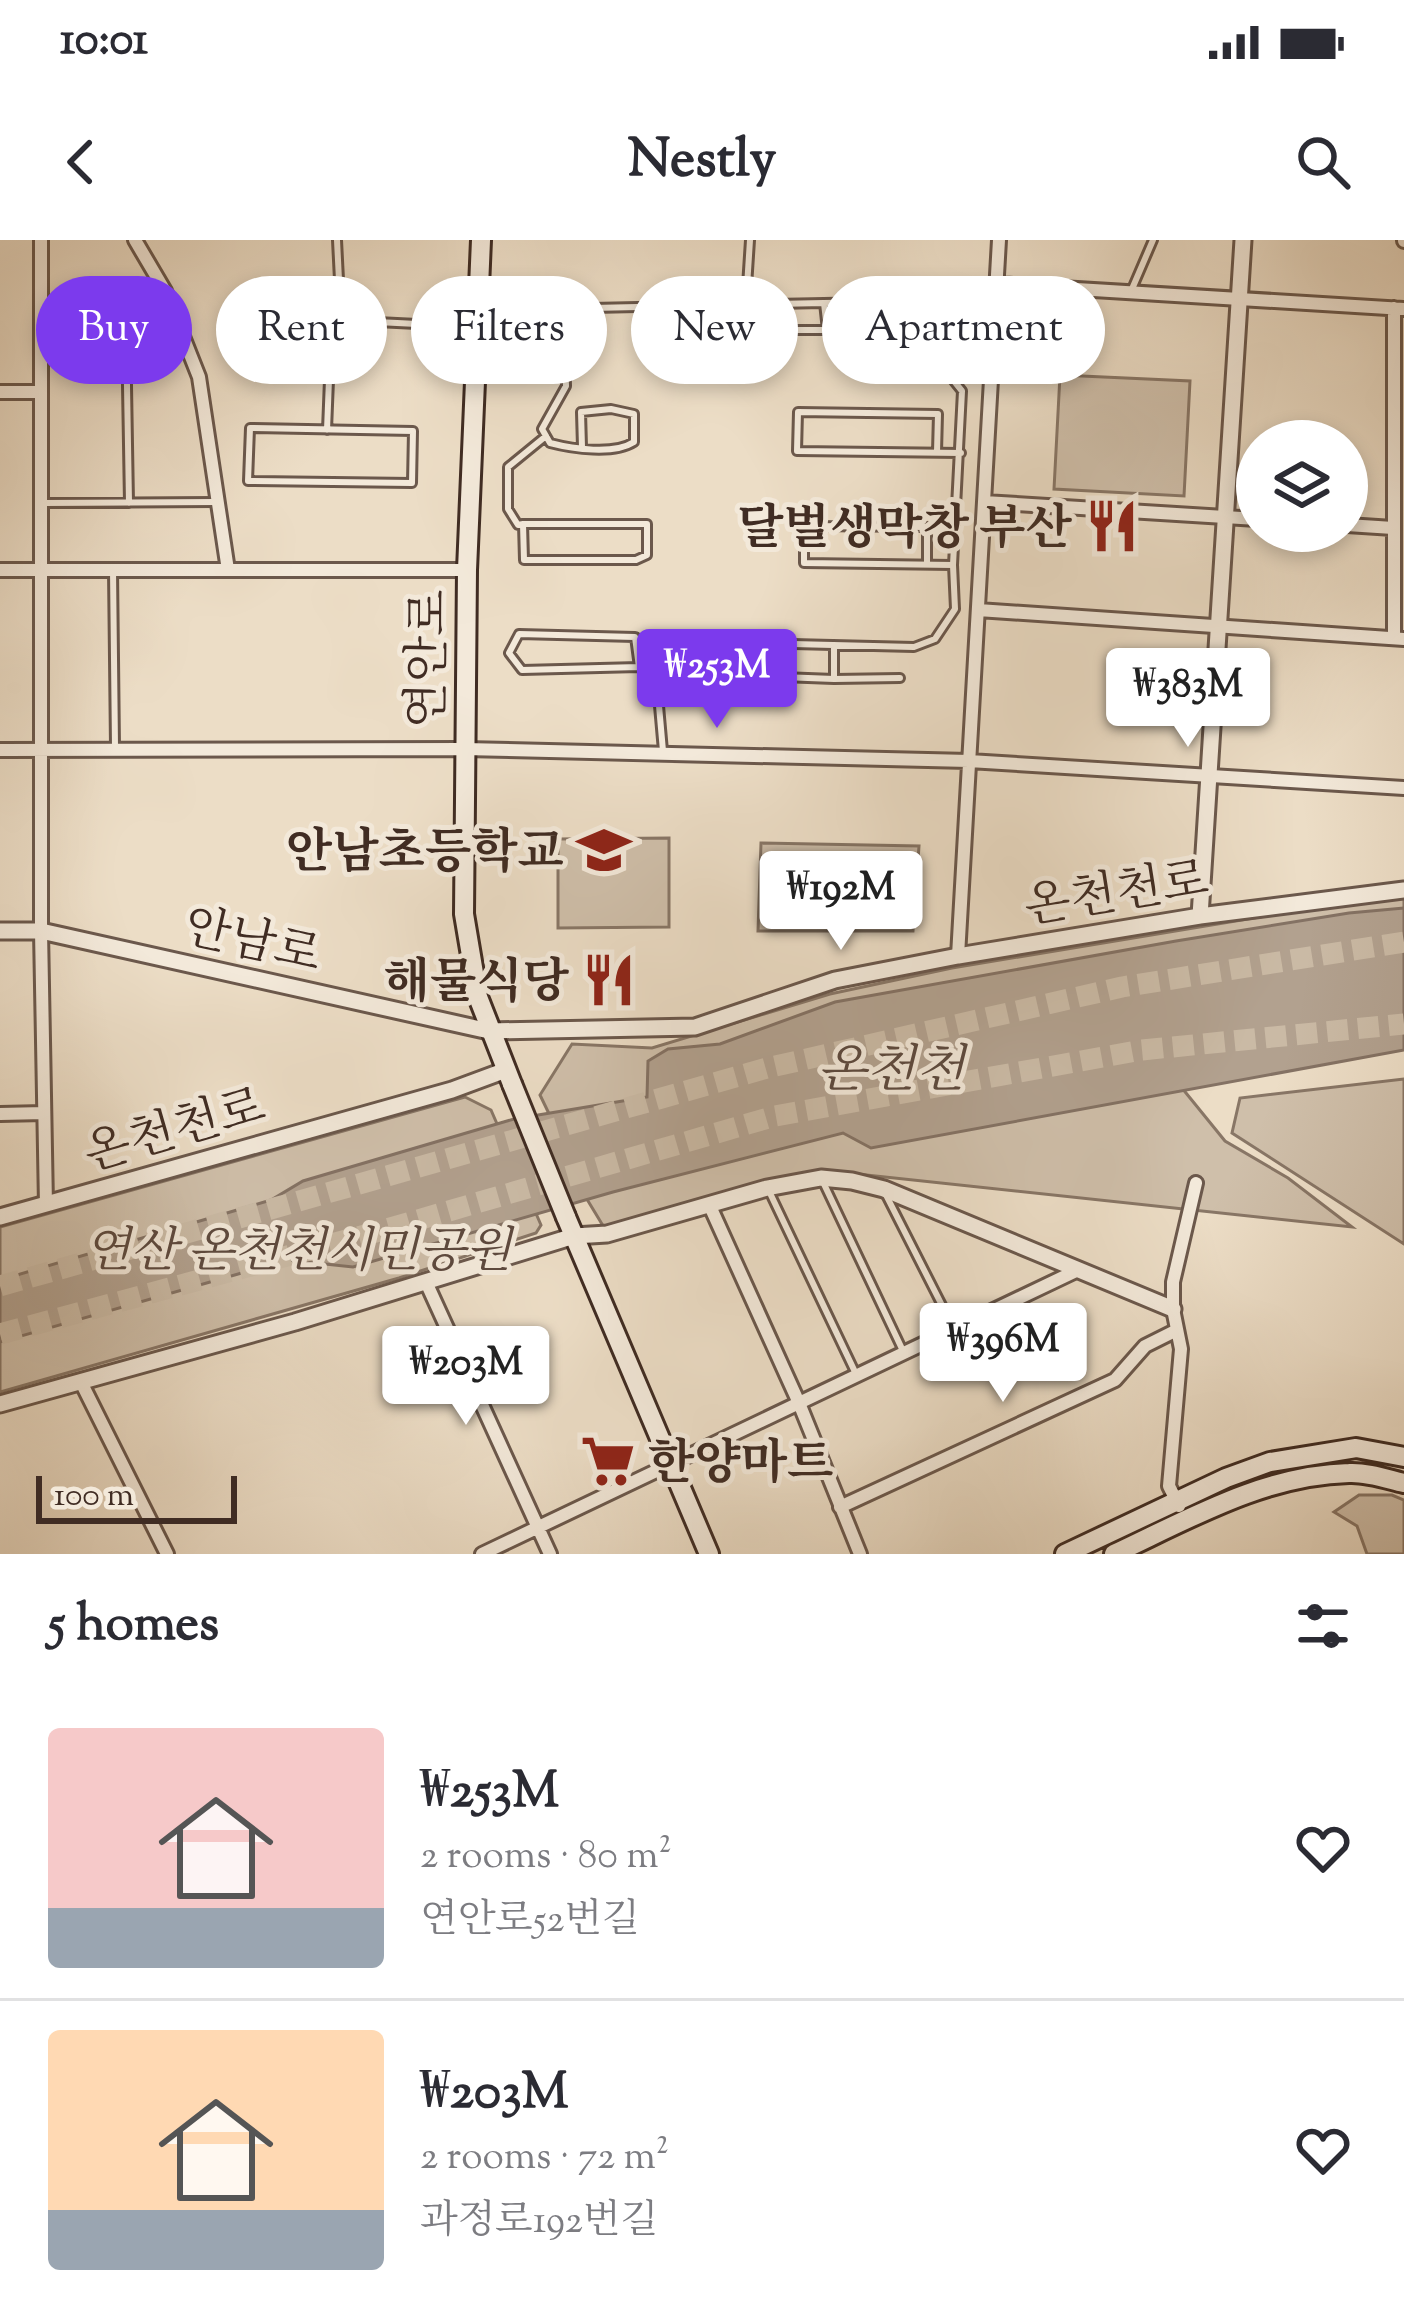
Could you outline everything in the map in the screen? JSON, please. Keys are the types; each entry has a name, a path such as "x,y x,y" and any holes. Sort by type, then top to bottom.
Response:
{"main road":[{"name":"연안로","path":"479,276 481,240"},
{"name":"연안로","path":"475,384 464,749 466,940 489,1030 570,1227"},
{"path":"570,1227 709,1554"},
{"path":"1114,1554 1270,1462 1356,1448 1404,1457"},
{"path":"1066,1554 1182,1510 1265,1487 1351,1473 1404,1483"}],"street":[{"path":"41,240 46,1205"},
{"path":"135,240 156,276"},
{"path":"997,276 999,240"},
{"path":"1200,916 1243,240"},
{"path":"978,610 1399,638 1394,528 1399,309 1105,290"},
{"path":"192,360 199,377 220,502 227,570"},
{"path":"958,956 991,384"},
{"path":"0,392 41,392"},
{"path":"984,502 1236,518"},
{"path":"1368,526 1394,528"},
{"path":"0,570 467,570"},
{"path":"0,750 464,749 969,761 1404,788"},
{"name":"온천천로","path":"489,1030 695,1027 836,980 958,956 1200,916 1404,890"},
{"name":"안남로","path":"0,931 41,931 489,1030"},
{"name":"온천천로","path":"0,1217 508,1076"},
{"path":"0,1114 44,1114"},
{"path":"0,1404 426,1282 570,1227 607,1234 767,1188 821,1178 884,1189 1173,1309"},
{"path":"1182,1510 1169,1486 1181,1349 1173,1282 1196,1184"},
{"path":"709,1204 799,1403 860,1554"},
{"path":"482,1554 1078,1270"},
{"path":"426,1282 550,1554"},
{"path":"840,1507 1114,1380 1145,1346 1177,1330"},
{"path":"81,1382 167,1554"}],"lane":[{"path":"338,240 339,276"},
{"path":"748,276 750,240"},
{"path":"1130,292 1153,240"},
{"path":"127,384 129,503"},
{"path":"327,430 329,384"},
{"path":"566,384 542,429 550,443 582,447 624,449 634,442 634,414 611,409 581,412 582,447"},
{"path":"657,682 717,642 914,647 935,639 955,609 962,391 956,384"},
{"path":"937,452 938,414 797,412 797,451 961,453"},
{"path":"250,428 327,430 413,431 412,483 248,481 250,428"},
{"path":"524,524 524,560 636,560 647,555 647,524 524,524 518,525 508,509 508,467 546,436"},
{"path":"41,503 220,502"},
{"path":"927,565 927,527 804,526 804,563 927,565 953,565"},
{"path":"113,570 115,750"},
{"path":"639,667 635,637 519,634 509,653 522,670 639,667 657,682 663,753"},
{"path":"834,645 834,679"},
{"path":"725,675 900,678"},
{"path":"821,1178 904,1353"},
{"path":"767,1188 856,1376"},
{"path":"884,1189 954,1329"}],"green space":[{"path":"1105,377 1190,381 1184,496 1054,489 1060,384 1105,384"},
{"path":"669,838 669,927 558,928 558,839"},
{"path":"761,843 919,846 913,931 758,931"},
{"path":"1404,893 1404,923 655,1104 553,1122 540,1095 572,1044 652,1048 830,994 952,968"},
{"name":"연산 온천천시민공원","path":"1160,1061 1225,1141 1288,1178 1352,1227 820,1170 605,1229 582,1191"},
{"path":"1404,1079 1404,1244 1232,1133 1240,1098"},
{"path":"465,1097 491,1110 541,1225 536,1233 399,1278 0,1392 0,1227"},
{"path":"1359,1495 1392,1495 1404,1500 1404,1554 1367,1554 1357,1526 1334,1512"}],"water":[{"name":"온천천","path":"1404,908 1404,1050 871,1148 843,1133 613,1192 353,1267 287,1260 0,1342 0,1280 271,1200 303,1181 514,1119 647,1097 648,1061 668,1049 720,1044 835,1002 1176,941"}],"tunnel":[{"path":"0,1286 767,1068 1122,987 1404,942"},
{"path":"0,1334 387,1229 775,1116 1142,1050 1404,1024"}],"place":[{"name":"달벌생막창 부산","path":"1112,526"},
{"name":"안남초등학교","path":"604,850"},
{"name":"해물식당","path":"609,980"},
{"name":"한양마트","path":"608,1461"}]}
